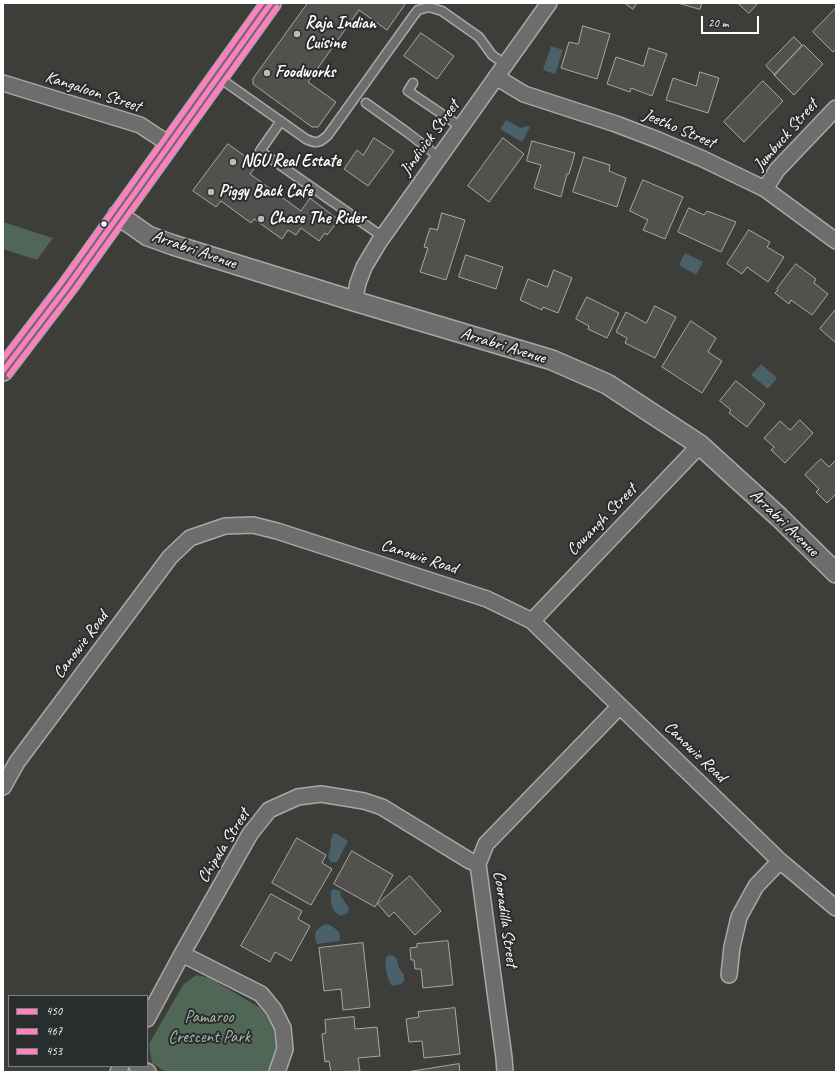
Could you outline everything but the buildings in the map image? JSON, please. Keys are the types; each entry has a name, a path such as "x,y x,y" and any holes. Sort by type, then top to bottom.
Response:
{"street":[{"path":"3,371 68,286 271,3"},
{"name":"Jindivick Street","path":"354,301 358,283 364,267 383,237 549,3"},
{"name":"Jeetho Street","path":"496,77 524,94 616,124 703,159 765,189 836,240"},
{"name":"Kangaloon Street","path":"3,83 140,125 169,144"},
{"name":"Jumbuck Street","path":"765,189 776,170 836,108"},
{"name":"Arrabri Avenue","path":"118,215 148,236 173,245 552,360 607,384 700,445 779,517 836,573"},
{"name":"Cowangh Street","path":"532,621 700,445"},
{"name":"Canowie Road","path":"3,787 17,762 170,557 190,538 224,526 253,525 277,531 487,599 532,621 780,861 836,908"},
{"name":"Cooradilla Street","path":"505,1072 478,864 486,844 620,706"},
{"name":"Chipala Street","path":"148,1017 250,834 269,810 298,797 321,794 364,801 382,807 470,861 478,864"},
{"path":"729,975 732,947 739,918 756,886 780,861"},
{"path":"182,954 261,994 274,1010 283,1028 285,1049 277,1072"},
{"path":"139,1067 148,1072"}],"lane":[{"path":"217,77 312,142 322,140 328,135 418,10 429,7 442,11 479,37 492,55 506,65"},
{"path":"413,83 408,91 461,127"},
{"path":"366,103 439,156"},
{"path":"281,121 260,151 383,237"}],"green space":[{"path":"3,222 53,238 37,260 3,249"},
{"name":"Pamaroo Crescent Park","path":"196,975 210,978 260,1008 273,1024 278,1047 274,1064 268,1072 166,1072 152,1063 149,1044 183,985"}],"water":[{"path":"551,46 563,50 555,74 543,70"},
{"path":"506,120 521,128 527,126 530,127 522,142 500,129"},
{"path":"685,253 703,262 696,275 679,265"},
{"path":"761,364 777,378 768,389 751,375"},
{"path":"335,833 348,841 337,862 331,862 328,857 331,846 330,841"},
{"path":"334,889 340,891 340,895 349,908 348,913 341,916 335,912 332,906 331,891"},
{"path":"326,924 332,926 339,932 340,941 317,944 315,934 319,928"},
{"path":"389,955 396,958 400,969 404,974 404,981 401,984 392,986 388,979 386,972 386,957"}],"transit line":[{"name":"453","path":"3,359 62,282 262,3"},
{"name":"450","path":"3,371 68,286 271,3"},
{"name":"467","path":"9,375 74,290 277,7"}],"place":[{"name":"Raja Indian Cuisine","path":"297,34"},
{"name":"Foodworks","path":"267,73"},
{"name":"NGU Real Estate","path":"233,162"},
{"name":"Piggy Back Cafe","path":"211,192"},
{"name":"Chase The Rider","path":"261,219"}]}
